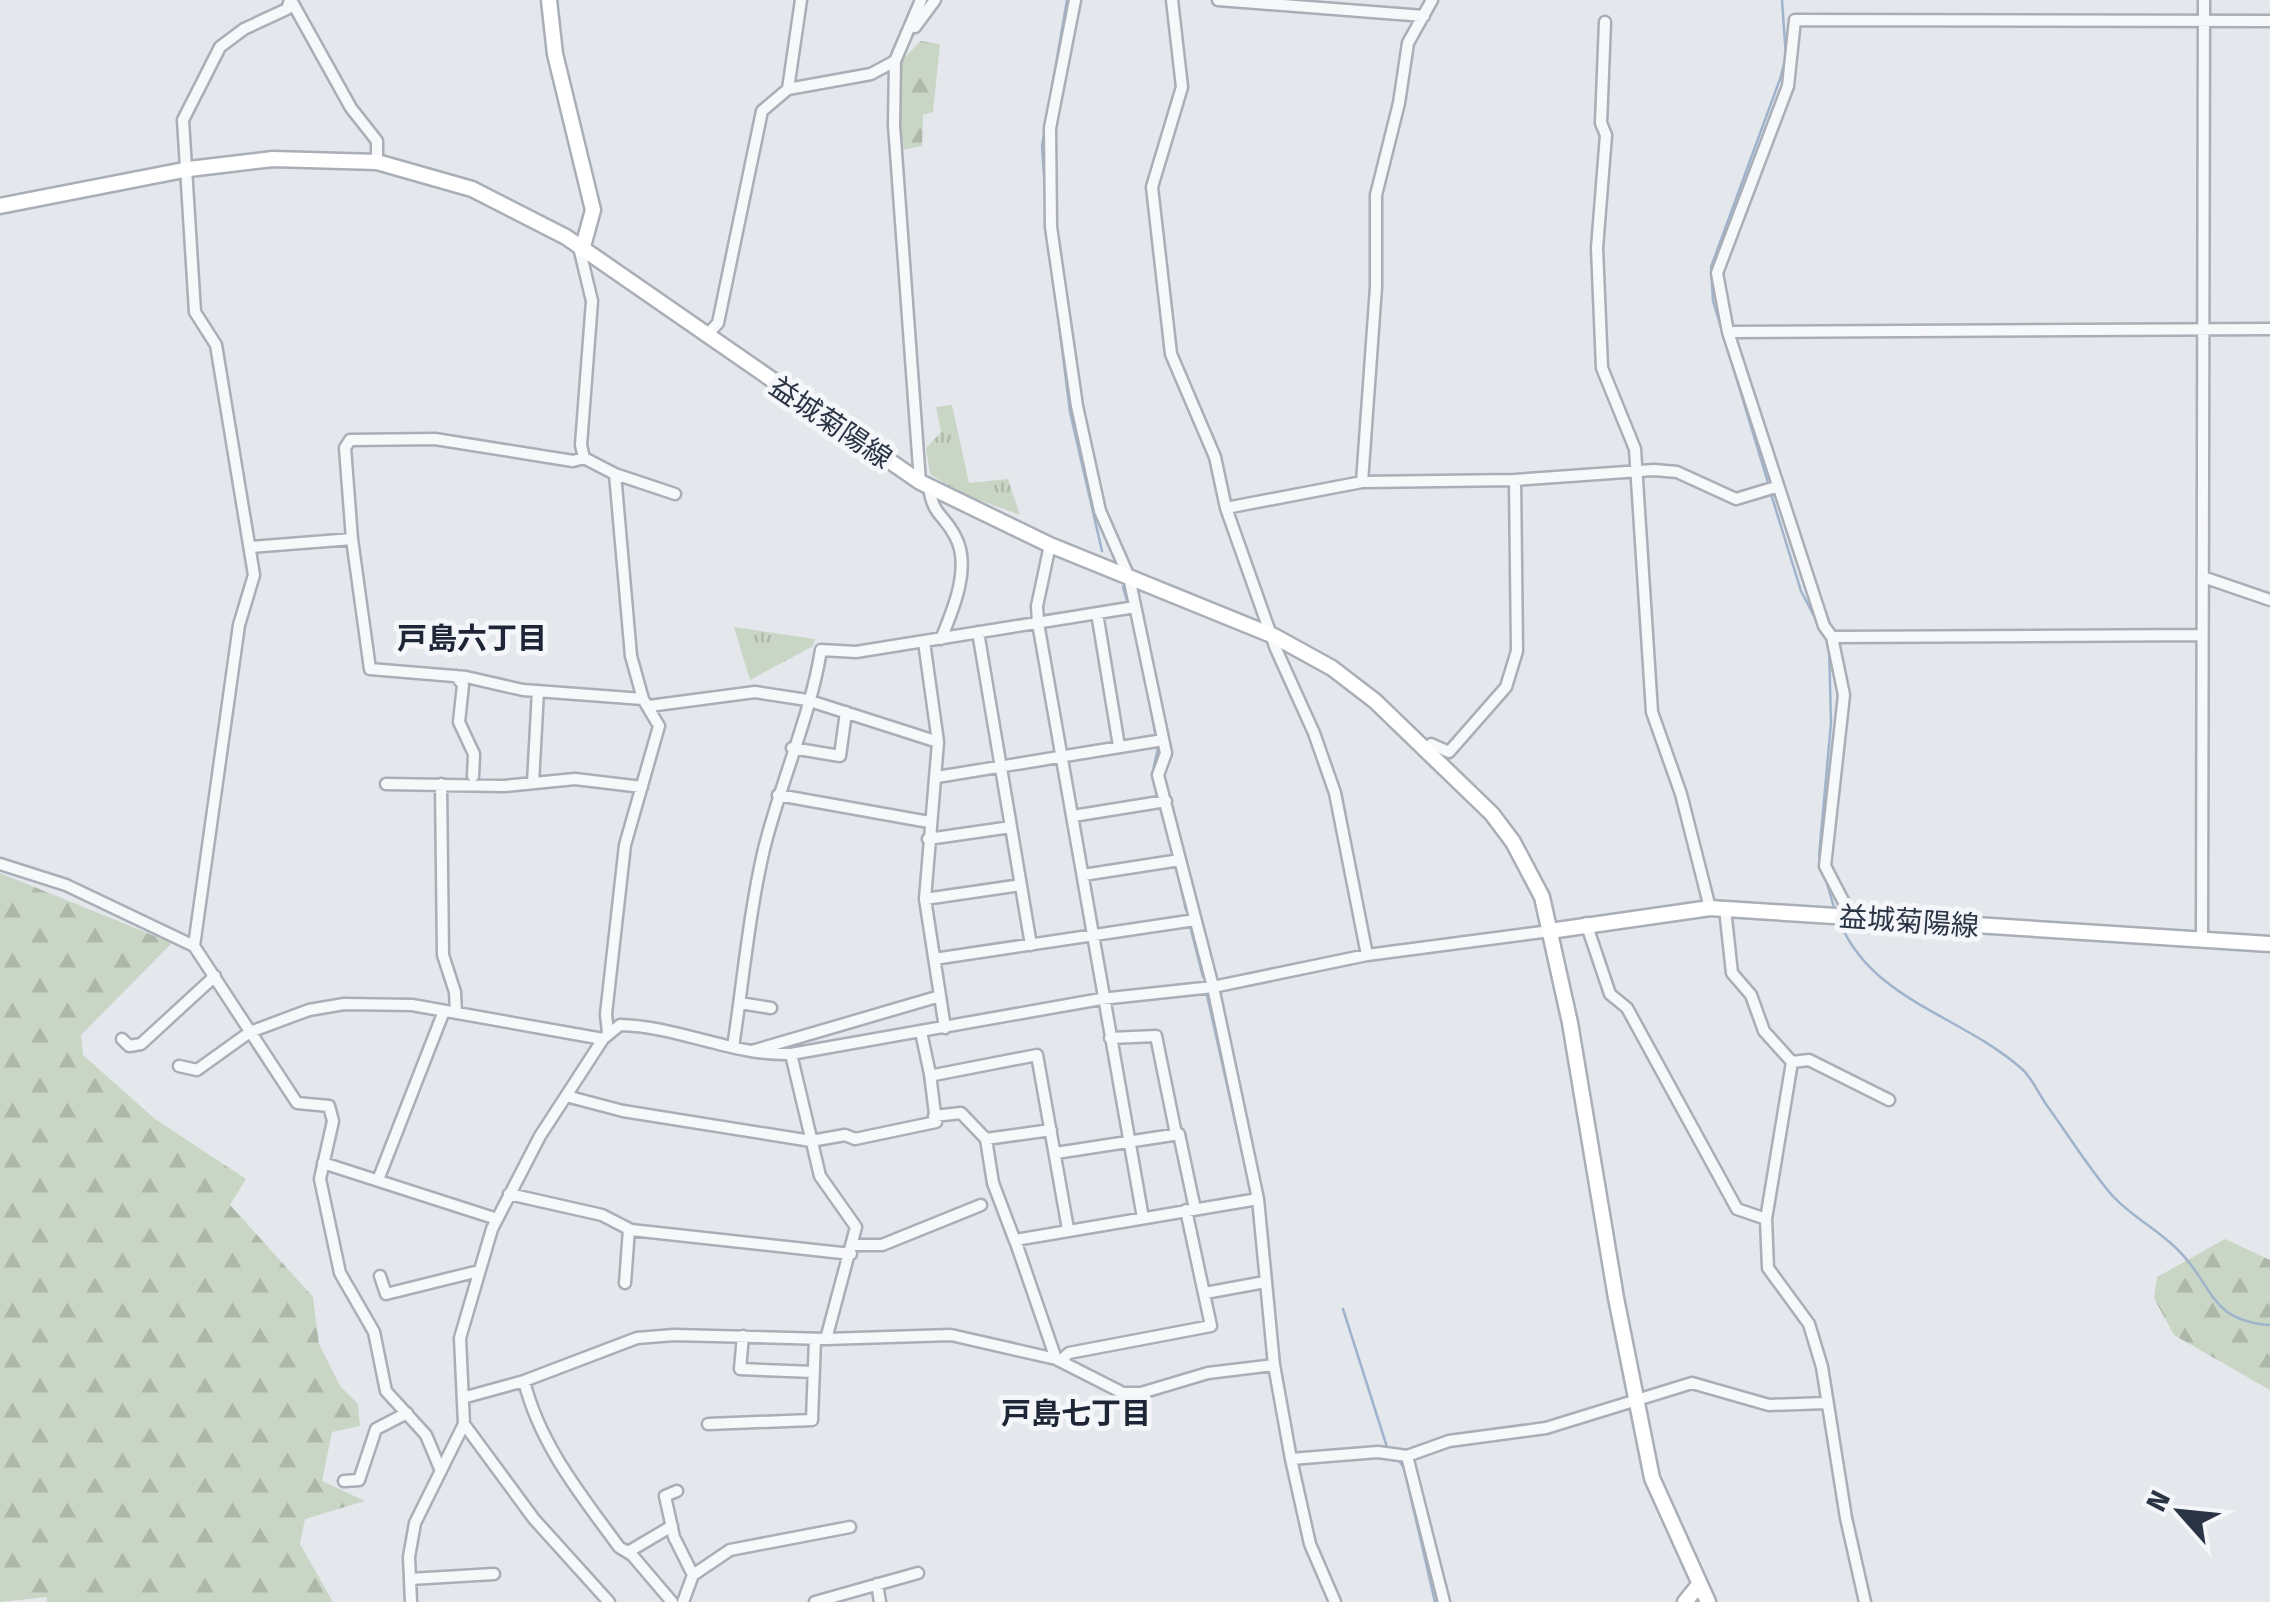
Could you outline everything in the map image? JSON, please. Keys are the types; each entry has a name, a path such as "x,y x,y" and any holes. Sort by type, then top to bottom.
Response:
{"main road":[{"path":"549,0 555,54 593,210 581,249"},
{"name":"益城菊陽線","path":"0,206 189,169 273,159 378,162 472,189 524,212 581,249 925,484 1050,545 1274,636 1356,686 1426,750 1513,842 1542,896 1652,1478 1708,1602"},
{"name":"益城菊陽線","path":"1550,931 1586,923 1718,908 2270,944"},
{"path":"1685,1602 1698,1586"}],"street":[{"path":"291,0 351,108 377,141 378,162"},
{"path":"194,946 239,625 254,575 216,345 195,312 183,120 202,90 220,47 244,29 287,9 291,0"},
{"path":"788,89 801,0"},
{"path":"921,0 895,61 894,124 925,484 932,510 958,539 955,607 941,638"},
{"path":"908,36 935,0"},
{"path":"1075,0 1050,128 1051,227 1077,406 1100,511 1130,577 1166,753 1158,776 1213,988 1258,1199 1274,1365 1290,1459 1310,1544 1335,1602"},
{"path":"1172,0 1182,87 1152,187 1171,354 1215,457 1226,508 1336,794 1367,956"},
{"path":"1218,0 1424,16"},
{"path":"1362,482 1376,287 1376,195 1399,104 1408,44 1432,0"},
{"path":"2202,940 2204,0"},
{"path":"1848,916 1825,866 1844,696 1832,636 1824,626 1771,488 1716,273 1788,86 1794,20 2270,20"},
{"path":"1605,22 1601,123 1606,135 1597,248 1601,355 1635,450 1652,712 1718,908 1732,973 1750,995 1764,1031 1792,1062"},
{"path":"706,336 718,323 762,111 788,89 871,74 895,61"},
{"path":"581,249 592,301 581,445 584,458"},
{"path":"1728,332 2270,329"},
{"path":"675,494 615,474 584,458 573,461 435,439 350,440 345,448 352,540 370,669 413,677 456,676 538,691 646,702 755,692 807,700 938,742"},
{"path":"1226,508 1362,482 1515,480 1634,471 1676,472 1736,499 1771,488"},
{"path":"606,1036 626,844 659,726 646,702 629,640 615,474"},
{"path":"1426,750 1431,744 1448,752 1506,687 1518,651 1515,480"},
{"path":"251,547 352,540"},
{"path":"1050,545 1037,606 1038,623 1101,999 1143,1218"},
{"path":"2203,576 2270,600"},
{"path":"733,1047 763,855 792,748 816,684 821,650 856,652 1135,608"},
{"path":"1097,614 1119,746"},
{"path":"978,632 1030,945"},
{"path":"1832,636 2202,635"},
{"path":"924,642 938,742 925,899 945,1028"},
{"path":"456,676 463,685 459,722 474,754 474,776"},
{"path":"533,783 538,691"},
{"path":"792,748 840,756 846,712"},
{"path":"938,776 1163,740"},
{"path":"386,784 575,779 642,788"},
{"path":"378,1180 456,992 443,955 441,784"},
{"path":"778,796 929,822"},
{"path":"1073,816 1166,801"},
{"path":"928,839 1011,827"},
{"path":"1083,875 1180,860"},
{"path":"0,864 66,885 194,946 298,1103 324,1104 332,1112 320,1179 340,1274 374,1332 386,1391 426,1434 441,1471"},
{"path":"925,899 1020,885"},
{"path":"934,959 1195,920"},
{"path":"1586,923 1610,994 1627,1008 1737,1209 1766,1218"},
{"path":"411,1602 415,1523 464,1424 466,1398 460,1338 496,1219 566,1096 606,1036 620,1026 751,1052 791,1054 1101,999 1213,988 1367,956 1550,931"},
{"path":"122,1039 129,1046 141,1044 215,976"},
{"path":"751,1052 940,996"},
{"path":"740,1003 770,1008"},
{"path":"179,1066 201,1069 250,1032 308,1010 344,1004 450,1012 606,1036"},
{"path":"566,1096 623,1111 811,1141 845,1134 856,1139 936,1122 921,1032"},
{"path":"1110,1038 1156,1036 1176,1134"},
{"path":"930,1074 1034,1053 1068,1229"},
{"path":"708,1424 812,1420 820,1339 852,1250 856,1227 820,1176 791,1054"},
{"path":"1792,1062 1810,1060 1890,1100"},
{"path":"1792,1062 1766,1218 1768,1268 1809,1324 1822,1367 1865,1602"},
{"path":"934,1116 961,1113 986,1139 993,1183 1058,1360"},
{"path":"986,1139 1051,1130"},
{"path":"1056,1153 1181,1134 1211,1326 1069,1353 1058,1360"},
{"path":"323,1163 496,1219"},
{"path":"508,1194 602,1215 629,1229 852,1250 882,1244 980,1205"},
{"path":"1015,1240 1258,1199"},
{"path":"625,1283 629,1229"},
{"path":"380,1276 386,1294 479,1271"},
{"path":"1205,1293 1265,1282"},
{"path":"466,1398 524,1381 638,1338 820,1339 950,1334 1058,1360 1123,1393 1141,1394 1208,1373 1274,1365"},
{"path":"743,1336 740,1369 814,1372"},
{"path":"524,1381 550,1449 619,1547 628,1552 672,1602"},
{"path":"1290,1459 1378,1452 1407,1456 1449,1441 1546,1428 1692,1383 1769,1405 1826,1403"},
{"path":"344,1481 359,1480 376,1428 407,1414"},
{"path":"464,1424 534,1520 609,1602"},
{"path":"1407,1456 1444,1602"},
{"path":"677,1491 665,1496 672,1526 693,1575"},
{"path":"628,1552 672,1526"},
{"path":"683,1602 693,1575 730,1550 850,1528"},
{"path":"410,1579 494,1574"},
{"path":"815,1602 918,1574"},
{"path":"877,1584 880,1602"}],"green space":[{"path":"921,41 940,44 933,112 923,115 922,146 902,150 895,67"},
{"path":"952,405 969,483 1008,479 1020,515 960,493 930,474 926,448 941,432 936,407"},
{"path":"734,627 815,639 813,646 750,680"},
{"path":"0,873 172,943 81,1035 83,1055 155,1119 246,1179 230,1205 313,1297 319,1344 340,1386 358,1404 360,1426 332,1432 322,1481 365,1501 305,1519 300,1544 333,1602 47,1602 47,1597 0,1602"},
{"path":"2225,1239 2270,1260 2270,1390 2174,1335 2154,1298 2157,1277"}],"waterway":[{"path":"1046,206 1042,146 1067,0"},
{"path":"1769,486 1713,301 1711,267 1786,57 1782,0"},
{"path":"1049,244 1070,412 1102,551"},
{"path":"1771,494 1801,591 1829,645 1831,723 1819,856 1835,911"},
{"path":"1123,587 1127,601"},
{"path":"1131,613 1137,640"},
{"path":"1145,677 1155,732"},
{"path":"1157,790 1152,775 1158,748"},
{"path":"1176,865 1186,910"},
{"path":"1840,923 1855,949 1896,989 1998,1050 2022,1069 2111,1194 2176,1248 2223,1308 2249,1322 2270,1325"},
{"path":"1190,926 1203,977"},
{"path":"1206,991 1251,1192"},
{"path":"1259,1264 1260,1278"},
{"path":"1343,1309 1387,1447"},
{"path":"1398,1459 1404,1468 1435,1602"}],"district":[{"name":"戸島六丁目","path":"472,639"},
{"name":"戸島七丁目","path":"1076,1414"}]}
